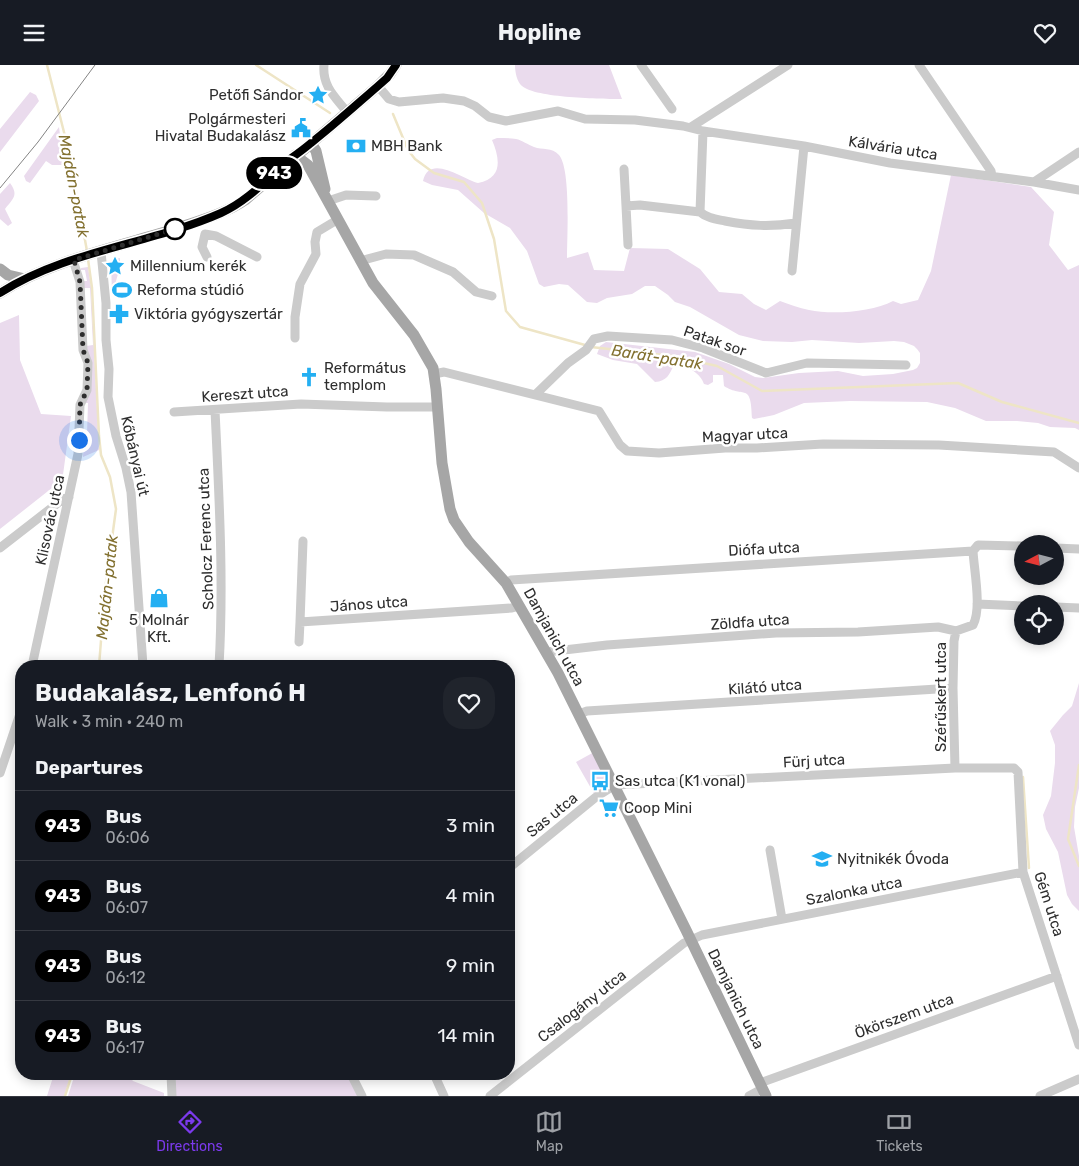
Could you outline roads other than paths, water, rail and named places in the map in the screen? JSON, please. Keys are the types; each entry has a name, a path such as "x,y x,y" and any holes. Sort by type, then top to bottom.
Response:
{"main road":[{"path":"25,279 2,273 3,291 25,279 77,259 227,210 244,200 378,86 387,78 396,65"},
{"path":"311,143 316,151 328,201"},
{"path":"295,155 308,165 328,201"},
{"name":"Damjanich utca","path":"328,201 373,283 414,335 425,353 434,374 442,463 450,509 460,529 469,541 506,583 547,652 615,785 763,1089"}],"street":[{"path":"324,65 323,75 326,86 347,112"},
{"path":"642,65 672,109"},
{"path":"770,65 775,73"},
{"path":"378,86 389,99 399,102 443,98 464,101 475,105 490,117 506,121 558,111 585,119 635,120 691,127 788,65"},
{"path":"919,65 991,171 992,176"},
{"name":"Kálvária utca","path":"691,127 703,131 804,146 890,163 992,176 1079,190"},
{"path":"700,212 703,131"},
{"path":"792,271 804,146"},
{"path":"1034,182 1079,151"},
{"path":"624,169 628,245"},
{"path":"328,201 346,195 376,196"},
{"path":"626,206 640,205 700,212 706,217 748,226 770,227 796,223"},
{"path":"201,220 205,233 202,247 207,257"},
{"path":"295,338 295,317 300,285 316,254 314,242 317,232 337,220"},
{"path":"205,233 216,236 256,257"},
{"name":"Kőbányai út","path":"98,253 106,303 106,341 109,369 108,397 131,492 143,660"},
{"path":"360,261 386,254 414,255 453,272 476,293 492,296"},
{"name":"Klisovác utca","path":"33,660 65,522 79,451 80,405 87,390 88,363 83,350 77,259"},
{"name":"Patak sor","path":"536,394 568,363 586,350 594,339 608,336 672,340 703,348 766,373 807,363 906,365"},
{"name":"Magyar utca","path":"434,374 444,372 599,411 620,445 627,451 659,453 823,444 939,445 1054,452 1068,459 1079,468"},
{"name":"Kereszt utca","path":"174,412 301,405 437,407"},
{"name":"Scholcz Ferenc utca","path":"215,410 222,619 219,660"},
{"path":"0,548 63,499 69,497"},
{"path":"299,642 303,541"},
{"name":"Diófa utca","path":"506,583 511,580 973,551 978,545 1014,547"},
{"path":"1064,548 1079,549"},
{"name":"Szérűskert utca","path":"955,768 954,641 956,631 973,625 976,621 977,604 973,551"},
{"path":"977,604 1014,606"},
{"name":"János utca","path":"300,622 503,609 520,605"},
{"path":"1064,608 1079,609"},
{"name":"Zöldfa utca","path":"547,652 607,645 776,633 858,632 938,627 956,631"},
{"name":"Kilátó utca","path":"579,713 953,688"},
{"path":"0,773 15,729"},
{"name":"Fürj utca","path":"615,785 955,768 1014,768"},
{"name":"Gém utca","path":"1014,768 1018,772 1024,872 1079,1045"},
{"name":"Sas utca","path":"515,863 596,797 615,785"},
{"path":"770,850 782,919"},
{"name":"Szalonka utca","path":"691,939 702,935 1024,872"},
{"name":"Csalogány utca","path":"515,1076 691,939"},
{"name":"Ökörszem utca","path":"749,1096 1058,976"},
{"path":"1040,1096 1079,1079"},
{"path":"171,1080 172,1096"},
{"path":"354,1080 362,1096"},
{"path":"437,1080 444,1096"},
{"name":"Csalogány utca","path":"490,1096 510,1080"}],"waterway":[{"name":"Majdán-patak","path":"47,65 68,148 87,251"},
{"name":"Barát-patak","path":"256,65 330,113"},
{"name":"Barát-patak","path":"393,114 408,150 415,159 434,173 464,182 482,203 494,239 506,311 520,327 585,345"},
{"name":"Majdán-patak","path":"88,259 92,288 101,455 110,477 116,509 105,590 99,660"},
{"name":"Barát-patak","path":"591,347 672,356 717,366 762,391 958,383 1002,402 1079,423"},
{"name":"Barát-patak","path":"1079,765 1068,839 1079,866"},
{"path":"1023,777 1029,868"},
{"name":"Majdán-patak","path":"65,1096 70,1080"}],"tram line":[{"path":"0,188 38,142 95,65"}],"place":[{"name":"Petőfi Sándor","path":"318,95"},
{"name":"Polgármesteri Hivatal Budakalász","path":"301,128"},
{"name":"MBH Bank","path":"356,146"},
{"name":"Millennium kerék","path":"115,266"},
{"name":"Reforma stúdió","path":"122,290"},
{"name":"Viktória gyógyszertár","path":"119,314"},
{"name":"Református templom","path":"309,377"},
{"name":"5 Molnár Kft.","path":"159,598"},
{"name":"Sas utca (K1 vonal)","path":"600,781"},
{"name":"Coop Mini","path":"609,808"},
{"name":"Nyitnikék Óvoda","path":"822,859"}]}
